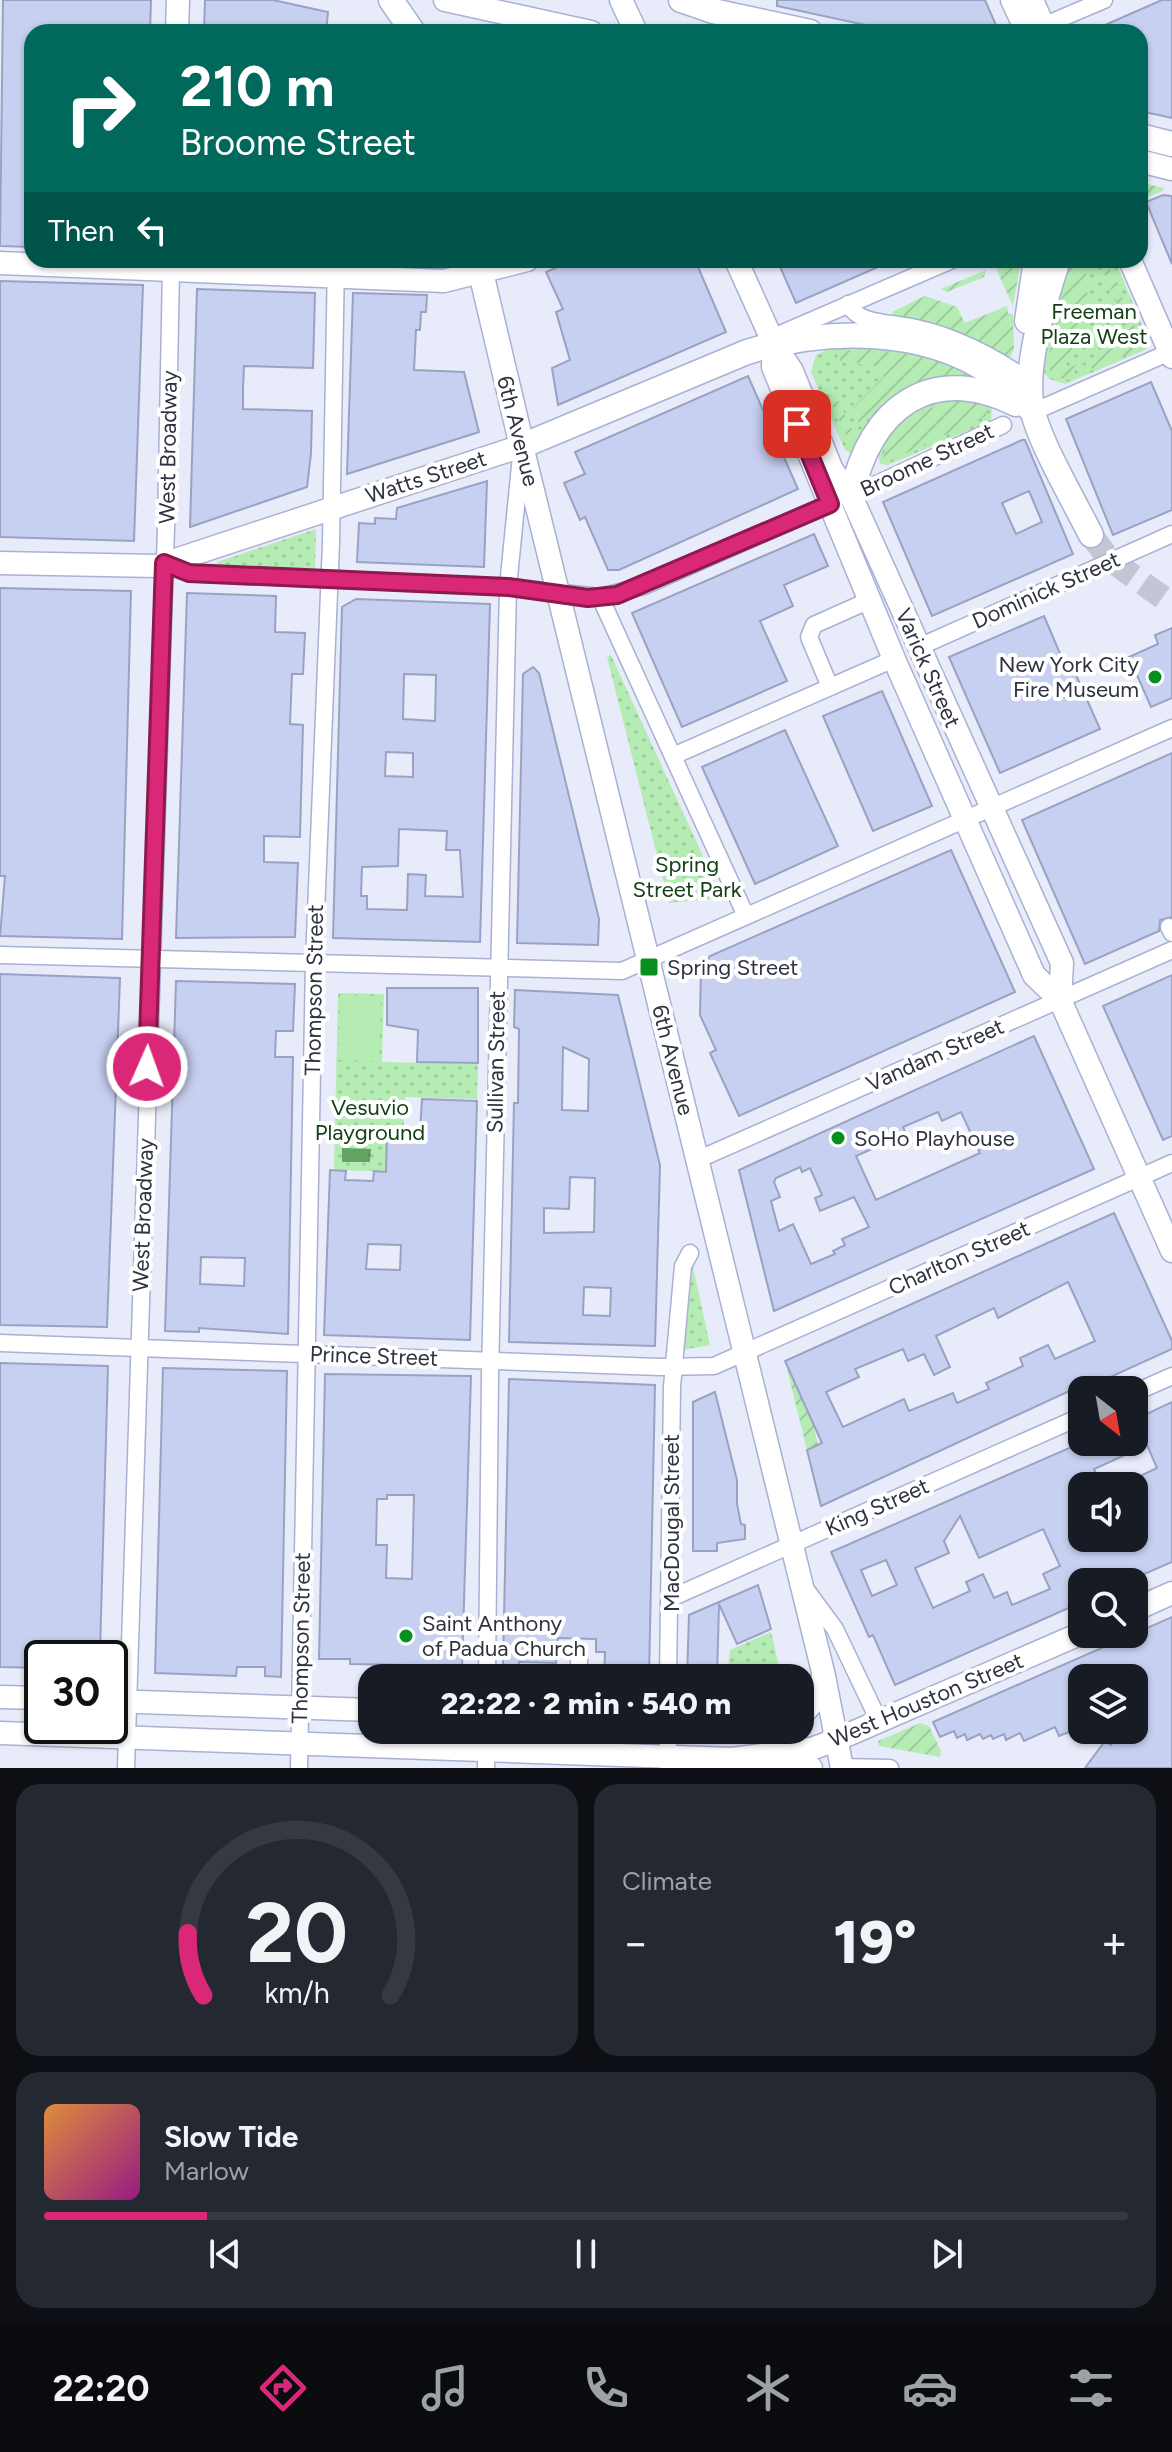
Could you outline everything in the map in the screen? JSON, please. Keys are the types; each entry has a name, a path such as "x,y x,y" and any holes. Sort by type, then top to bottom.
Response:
{"highway":[{"path":"391,0 408,24"},
{"path":"681,0 713,11 773,24"},
{"path":"1148,138 1172,144"},
{"name":"6th Avenue","path":"480,268 522,446"},
{"path":"1033,412 1026,334 1035,268"},
{"path":"1031,382 1045,302 1056,268"},
{"path":"772,341 841,336 917,342 979,365 1000,380 1033,412 1091,535"},
{"name":"Watts Street","path":"522,446 772,341"},
{"path":"840,500 876,432 890,415 916,397 947,387 972,387 1033,412"}],"main road":[{"path":"177,24 178,0"},
{"path":"445,0 524,24"},
{"path":"621,0 632,24"},
{"path":"1012,0 1034,24"},
{"path":"1032,0 1038,24"},
{"path":"1148,163 1172,169"},
{"path":"0,263 24,263"},
{"path":"303,268 444,281 477,268"},
{"name":"Varick Street","path":"740,268 772,341 773,367 919,647 1062,963 1060,1000"},
{"path":"1133,268 1171,355"},
{"name":"Watts Street","path":"164,563 522,446"},
{"name":"6th Avenue","path":"522,446 824,1676 842,1767"},
{"name":"Varick Street","path":"840,500 870,600 963,820 1034,975 1060,1000 1172,1251"},
{"name":"Broome Street","path":"0,563 129,568 164,563"},
{"path":"1148,1604 1172,1593"},
{"name":"West Houston Street","path":"128,1738 486,1749 668,1762 732,1759 811,1749 1068,1639"},
{"name":"West Houston Street","path":"814,1701 824,1676"},
{"path":"0,1697 24,1698"},
{"path":"128,1701 358,1709"},
{"name":"West Houston Street","path":"0,1733 24,1734"},
{"path":"732,1759 811,1768 842,1767"}],"street":[{"path":"1052,24 1104,0"},
{"name":"West Broadway","path":"122,1640 139,1347 171,268"},
{"name":"Watts Street","path":"772,341 933,268"},
{"name":"Thompson Street","path":"299,1768 314,962 332,507 336,269"},
{"path":"848,304 862,319 920,329 951,339 1002,363 1031,382"},
{"path":"1033,412 1171,355"},
{"name":"Broome Street","path":"164,563 189,573 508,587 600,597 644,586 1003,425"},
{"name":"Sullivan Street","path":"487,1664 490,1361 508,587 522,446"},
{"name":"Dominick Street","path":"919,647 1172,534"},
{"path":"600,597 746,916"},
{"path":"830,687 809,637 814,625 870,600"},
{"path":"673,756 894,659"},
{"path":"0,955 622,971 1172,728"},
{"name":"Vandam Street","path":"697,1160 1172,950"},
{"name":"Charlton Street","path":"745,1352 1172,1163"},
{"name":"MacDougal Street","path":"669,1664 674,1367 683,1266 690,1253"},
{"name":"Prince Street","path":"0,1343 674,1367 714,1366 745,1352"},
{"path":"1148,1387 1172,1376"},
{"name":"King Street","path":"671,1598 1068,1422"},
{"path":"801,1584 835,1629 879,1721"},
{"path":"579,1652 579,1664"},
{"name":"West Broadway","path":"126,1768 127,1744"},
{"path":"842,1767 890,1768"}],"green space":[{"path":"1148,184 1164,188 1148,197"},
{"path":"998,268 1020,268 1013,306"},
{"name":"Freeman Plaza West","path":"1065,268 1118,268 1150,344 1145,350 1065,384 1049,379 1040,368"},
{"path":"1069,268 1085,268 1088,285 1081,351 1061,360 1065,369 1082,363 1084,366 1068,374 1070,380 1052,376 1047,362"},
{"path":"1102,268 1109,268 1137,332 1131,335"},
{"path":"986,270 984,277 947,292 941,289"},
{"path":"925,296 957,307 965,323 1007,306 1008,313 1013,314 1014,350 1008,360 896,320 892,312"},
{"path":"1138,335 1144,347 1093,370 1089,360"},
{"path":"833,347 900,348 954,362 871,421 850,453 845,450 811,372 816,355"},
{"path":"870,350 941,360 977,378 899,397 872,414 861,427 853,408 884,376 880,366 865,366 853,361 841,363 836,351"},
{"path":"963,393 992,407 991,421 888,465 880,464 883,440 907,412"},
{"path":"962,400 980,402 987,409 986,416 888,461 883,460 886,447 901,426 924,411"},
{"path":"839,401 855,437 851,448 832,404"},
{"path":"316,529 315,572 218,566 217,562"},
{"name":"Spring Street Park","path":"611,655 718,889 719,898 669,903 607,657"},
{"name":"Vesuvio Playground","path":"338,993 384,994 382,1062 478,1064 477,1099 405,1097 402,1172 334,1170"},
{"path":"340,995 381,996 379,1061 339,1060"},
{"path":"690,1253 710,1345 676,1351"},
{"path":"785,1361 814,1427 818,1445 807,1450"},
{"path":"771,1632 779,1664 728,1664 730,1650"},
{"path":"920,1723 929,1726 941,1751 940,1757 879,1746 878,1741"}],"water":[{"path":"342,1148 371,1149 370,1162 342,1162"}],"building":[{"path":"3,0 151,0 150,24 24,24 24,247 0,246"},
{"path":"205,0 273,0 328,12 327,24 204,24"},
{"path":"777,0 985,0 996,24 861,24 777,6"},
{"path":"1162,0 1172,0 1172,118 1148,113 1148,24 1107,24"},
{"path":"1163,195 1172,196 1172,264 1148,207 1148,201"},
{"path":"555,268 698,268 726,332 558,405 552,368 570,360 556,312 563,309 546,272"},
{"path":"781,268 876,268 796,303"},
{"path":"0,281 143,285 134,541 0,537"},
{"path":"197,289 315,293 313,368 244,366 243,388 243,409 312,411 311,453 307,487 190,527"},
{"path":"353,293 427,295 426,312 421,312 420,330 416,330 414,370 464,372 479,432 347,474"},
{"path":"748,376 798,489 619,570 608,570 585,517 580,520 564,483 585,474 575,452"},
{"path":"1151,382 1172,431 1172,510 1113,535 1066,419"},
{"path":"1025,440 1073,554 932,616 883,502","holes":["1029,491 1042,522 1016,534 1002,503"]},
{"path":"487,481 484,567 357,562 359,523 375,524 375,518 396,519 397,508"},
{"path":"814,534 828,566 784,585 793,606 760,621 787,681 682,727 632,613"},
{"path":"0,588 131,591 122,939 0,936 5,876 0,876"},
{"path":"187,593 276,596 275,632 305,633 303,674 292,674 290,724 303,725 300,837 264,836 264,862 298,863 295,937 176,938"},
{"path":"356,599 490,604 480,942 333,938 342,607","holes":["404,674 436,675 435,721 403,719","386,752 413,753 413,777 385,776","399,829 447,831 446,850 460,850 463,897 425,896 426,875 408,874 407,910 367,909 367,896 361,896 362,867 398,866"]},
{"path":"1044,616 1067,670 1073,668 1100,729 1000,773 949,657"},
{"name":"New York City Fire Museum","path":"1172,628 1172,698 1151,707 1129,657 1158,644 1155,635"},
{"path":"533,667 539,673 599,919 598,945 517,943 523,674"},
{"path":"882,691 932,806 873,831 823,716"},
{"path":"785,730 838,846 755,884 702,767"},
{"path":"1172,753 1172,917 1160,920 1159,931 1085,964 1022,820"},
{"path":"951,850 1015,992 739,1116 710,1053 716,1050 700,1015 701,970 710,956"},
{"path":"0,974 120,978 107,1327 0,1325"},
{"path":"1172,975 1172,1136 1163,1140 1103,1006"},
{"path":"176,981 295,984 293,1031 276,1031 275,1057 293,1057 288,1334 199,1328 199,1332 165,1331","holes":["201,1257 245,1258 244,1286 200,1284"]},
{"path":"387,988 478,988 478,1063 417,1062 418,1030 387,1025"},
{"path":"515,990 618,995 660,1165 655,1346 509,1342 514,1103 518,1103 519,1029 514,1027","holes":["563,1047 589,1059 588,1111 562,1110","570,1177 595,1178 594,1232 544,1233 544,1208 569,1209","584,1287 611,1288 610,1316 583,1315"]},
{"path":"1034,1036 1094,1169 774,1311 739,1170","holes":["938,1112 942,1121 961,1112 980,1153 876,1200 856,1156 906,1134 903,1127","800,1167 802,1172 810,1168 822,1195 815,1198 820,1211 854,1197 869,1227 842,1239 845,1245 833,1251 835,1254 811,1264 793,1224 779,1231 771,1201 780,1197 774,1182 776,1178"]},
{"path":"422,1099 477,1101 470,1340 324,1335 330,1170 346,1171 345,1180 373,1181 374,1171 386,1172 387,1132 420,1132","holes":["368,1244 401,1245 400,1270 366,1269"]},
{"path":"1114,1213 1172,1341 1172,1349 1113,1376 1068,1376 1068,1392 821,1506 807,1450 822,1443 785,1361","holes":["1068,1282 1095,1341 1055,1359 1048,1345 1020,1358 1023,1366 986,1383 989,1389 957,1403 953,1393 909,1411 904,1399 843,1427 826,1392 859,1377 855,1369 903,1349 908,1361 924,1354 934,1375 950,1367 936,1336 994,1308 998,1318"]},
{"path":"0,1363 108,1366 100,1640 24,1640 24,1668 0,1667"},
{"path":"163,1368 287,1371 281,1677 265,1676 265,1667 237,1667 236,1676 155,1673"},
{"path":"325,1374 471,1376 462,1664 350,1664 350,1659 319,1659","holes":["387,1495 414,1495 412,1579 386,1578 387,1545 376,1545 377,1499 387,1499"]},
{"path":"509,1379 655,1385 649,1664 605,1664 605,1652 596,1652 596,1639 558,1638 556,1663 503,1664"},
{"path":"715,1392 737,1480 737,1504 741,1524 745,1525 745,1539 717,1543 717,1551 693,1551 693,1402"},
{"path":"1172,1402 1172,1562 1148,1572 1148,1568 1068,1568 1068,1608 895,1685 873,1635 869,1637 831,1552 1068,1449 1068,1456 1123,1456 1094,1469 1095,1472 1068,1472 1068,1552 1148,1552 1148,1472 1157,1468 1148,1447 1148,1413","holes":["960,1516 979,1558 1043,1529 1060,1566 1043,1574 1050,1589 1012,1605 1007,1592 994,1598 983,1574 966,1582 970,1591 933,1608 915,1568 949,1553 944,1541","886,1560 897,1585 872,1596 861,1570"]},
{"path":"758,1585 771,1629 737,1644 719,1604 717,1664 687,1664 689,1615"},
{"path":"1172,1617 1172,1768 1085,1768 1103,1744 1148,1744 1148,1664 1068,1664 1068,1732 1059,1736 1055,1727 1024,1741 1020,1733 1006,1740 1004,1734 983,1739 980,1734 967,1740 965,1734 957,1738 954,1731 940,1737 933,1722 1101,1648 1148,1648 1148,1628"}],"tunnel":[{"path":"1091,535 1109,559 1172,604"}],"place":[{"name":"New York City Fire Museum","path":"1155,677"},
{"name":"Spring Street","path":"649,967"},
{"name":"SoHo Playhouse","path":"838,1138"},
{"name":"Saint Anthony of Padua Church","path":"406,1636"}],"route":[{"path":"147,1067 164,563 189,573 508,587 588,598 617,595 830,504 797,424"}]}
